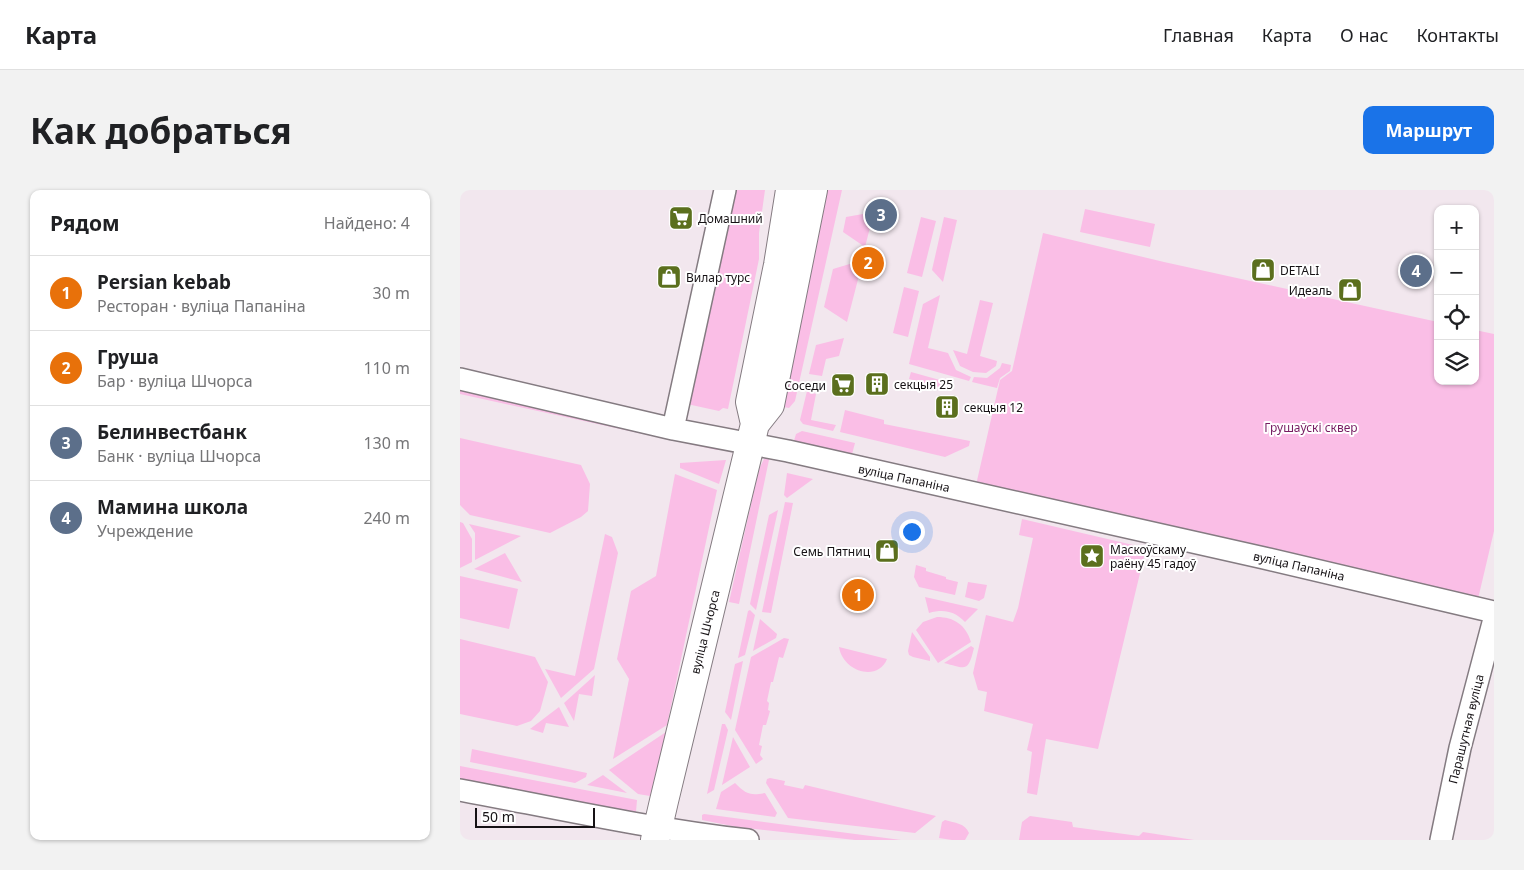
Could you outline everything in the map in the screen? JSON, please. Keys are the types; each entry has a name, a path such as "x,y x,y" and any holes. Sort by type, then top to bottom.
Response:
{"main road":[{"name":"вуліца Шчорса","path":"753,434 750,402 778,265 790,190"},
{"name":"вуліца Шчорса","path":"657,834 753,434 770,405 813,190"}],"street":[{"path":"672,429 725,190"},
{"name":"вуліца Папаніна","path":"460,379 672,429 753,434 1093,519 1494,612"},
{"name":"Парашутная вуліца","path":"1441,840 1460,748 1494,619"},
{"path":"460,790 657,834 695,834 748,840"}],"green space":[{"path":"735,190 765,190 759,233 759,259 728,409 723,408 719,411 687,404"},
{"path":"825,190 842,190 795,401 789,408 778,406"},
{"path":"1085,209 1155,224 1150,247 1080,232"},
{"path":"874,212 865,247 843,232 846,217"},
{"path":"921,217 936,221 922,277 907,273"},
{"path":"944,217 957,220 943,282 932,270"},
{"name":"Грушаўскі сквер","path":"1043,233 1164,262 1434,321 1434,385 1479,385 1479,331 1494,334 1494,531 1478,599 976,485 1000,380 1012,371"},
{"path":"863,260 847,322 824,307 833,269"},
{"path":"904,287 919,291 908,337 893,333"},
{"path":"940,295 928,348 948,353 956,370 971,377 969,381 909,364 923,304"},
{"path":"980,300 993,303 980,356 997,361 996,366 986,373 973,372 960,366 953,350 967,354"},
{"path":"844,338 839,356 826,359 822,376 809,374 816,345"},
{"path":"1002,363 1011,365 1010,371 1000,378 997,388 972,382 974,377 987,378 1000,368"},
{"path":"911,372 947,382 945,389 909,379"},
{"path":"460,388 724,448 717,450 460,394"},
{"path":"807,391 816,394 811,420 836,425 833,431 803,424 800,420"},
{"path":"845,410 884,420 884,424 970,441 969,446 945,457 840,432"},
{"path":"802,431 855,443 851,458 793,444 796,434"},
{"path":"460,438 581,465 590,484 588,511 581,517 550,533 470,515 460,505"},
{"path":"770,455 739,604 729,602 759,469 764,459"},
{"path":"726,460 719,484 680,468 680,463"},
{"path":"787,473 813,479 787,498 784,495"},
{"path":"675,474 717,490 667,725 613,759 629,679 617,659 631,591 656,576"},
{"path":"785,502 793,503 771,613 762,612"},
{"path":"778,510 756,610 750,604 769,515"},
{"path":"1022,519 1146,548 1098,749 1046,739 1037,795 1027,793 1032,752 1027,750 1033,724 984,711 987,692 978,690 973,673 986,615 1013,622 1018,608 1033,538 1019,535"},
{"path":"460,522 463,523 472,539 472,562 460,568"},
{"path":"469,524 521,536 475,560 475,533"},
{"path":"605,534 612,537 618,553 594,669 561,698 545,669 575,676"},
{"path":"505,553 522,582 474,569"},
{"path":"916,565 926,568 926,571 958,582 955,595 919,587 914,577"},
{"path":"460,576 518,589 509,629 460,618"},
{"path":"968,582 987,585 984,598 979,601 965,597"},
{"path":"925,597 978,609 965,622 957,615 948,612 929,613"},
{"path":"750,610 755,615 745,655 738,658 748,611"},
{"path":"937,617 954,620 963,627 971,642 938,663 916,630 923,622"},
{"path":"760,619 777,634 776,638 753,651"},
{"path":"912,632 930,657 930,661 909,655 908,651"},
{"path":"784,638 789,639 783,658 779,657 773,682 771,682 767,701 769,703 768,710 770,711 766,725 763,725 759,745 762,746 760,755 763,759 756,764 735,730 751,657"},
{"path":"460,639 535,657 548,682 540,711 531,721 517,726 460,714"},
{"path":"971,646 974,648 972,656 965,667 944,663"},
{"path":"839,647 887,659 883,666 876,670 869,672 861,671 847,663"},
{"path":"743,661 731,720 725,712 735,664"},
{"path":"595,675 592,696 579,694 574,721 564,703"},
{"path":"559,707 569,727 546,723 543,733 530,729"},
{"path":"722,724 725,724 728,730 714,790 707,794"},
{"path":"666,732 650,796 638,794 609,770"},
{"path":"733,737 750,767 722,785"},
{"path":"472,749 587,773 586,777 575,783 470,762"},
{"path":"460,766 637,800 636,812 632,817 460,781"},
{"path":"603,775 627,793 587,785"},
{"path":"767,779 785,781 784,785 803,789 805,785 936,816 915,833 788,818 766,783"},
{"path":"735,783 748,793 765,793 777,813 775,817 716,809 721,792"},
{"path":"702,815 901,840 855,840 737,827 702,820"},
{"path":"1030,816 1072,822 1073,827 1139,836 1143,832 1194,840 1019,840 1022,822"},
{"path":"945,820 965,827 969,833 965,840 939,838 942,822"}],"place":[{"name":"Белинвестбанк","path":"881,215"},
{"name":"Домашний","path":"681,218"},
{"name":"Груша","path":"868,263"},
{"name":"DETALI","path":"1263,270"},
{"name":"Мамина школа","path":"1416,271"},
{"name":"Вилар турс","path":"669,277"},
{"name":"Идеаль","path":"1350,290"},
{"name":"секцыя 25","path":"877,384"},
{"name":"Соседи","path":"843,385"},
{"name":"секцыя 12","path":"947,407"},
{"name":"Семь Пятниц","path":"887,551"},
{"name":"Маскоўскаму раёну 45 гадоў","path":"1092,556"},
{"name":"Persian kebab","path":"858,595"}]}
